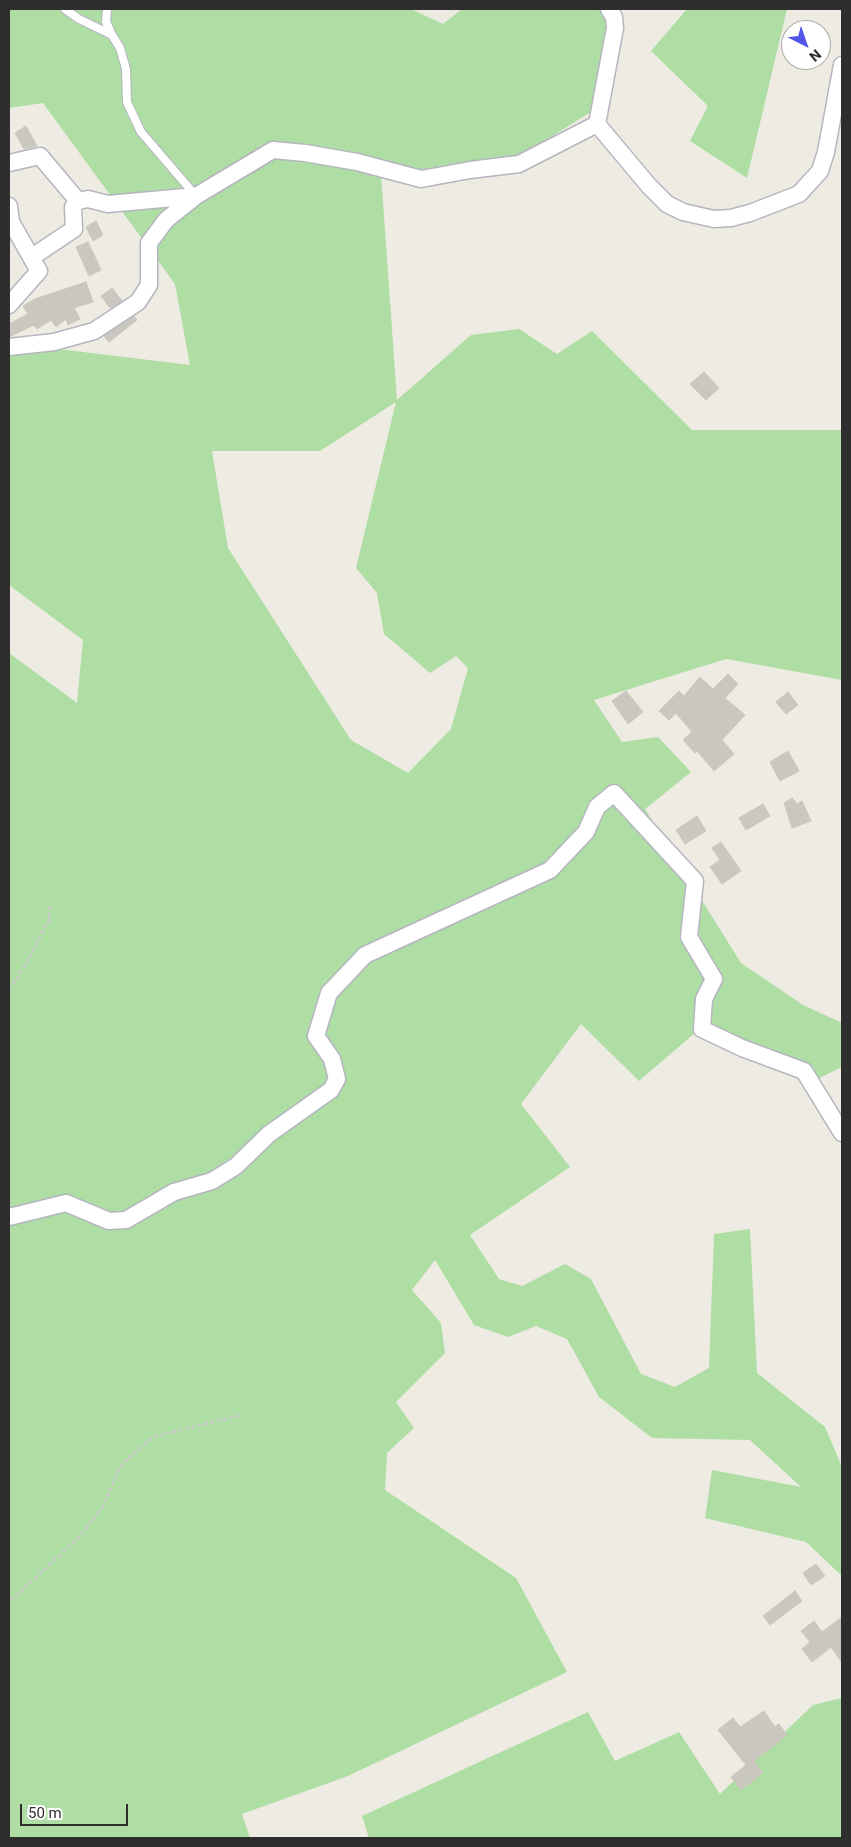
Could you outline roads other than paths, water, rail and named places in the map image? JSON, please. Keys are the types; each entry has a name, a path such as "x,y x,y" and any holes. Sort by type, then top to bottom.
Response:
{"street":[{"path":"597,124 615,28 614,17 609,9"},
{"path":"597,124 649,186 667,204 683,212 714,219 732,218 799,194 820,171 826,152 842,65"},
{"path":"9,347 54,342 94,331 138,302 149,285 149,243 166,220 196,196 273,150 305,153 357,162 421,179 519,164 597,124"},
{"path":"9,164 40,156 78,201"},
{"path":"32,258 74,229 73,207 78,201 88,199 108,204 196,196"},
{"path":"9,206 11,222 38,271 9,305"},
{"path":"9,1217 66,1203 109,1222 126,1220 174,1192 212,1181 236,1166 269,1134 331,1090 337,1079 336,1072 332,1060 316,1036 330,993 366,955 550,870 586,832 597,807 614,793 695,881 689,937 714,979 704,999 702,1030 742,1048 804,1071 842,1133"}],"lane":[{"path":"64,9 79,19 112,35"},
{"path":"107,9 106,22 120,48 126,69 127,102 141,132 196,196"}]}
